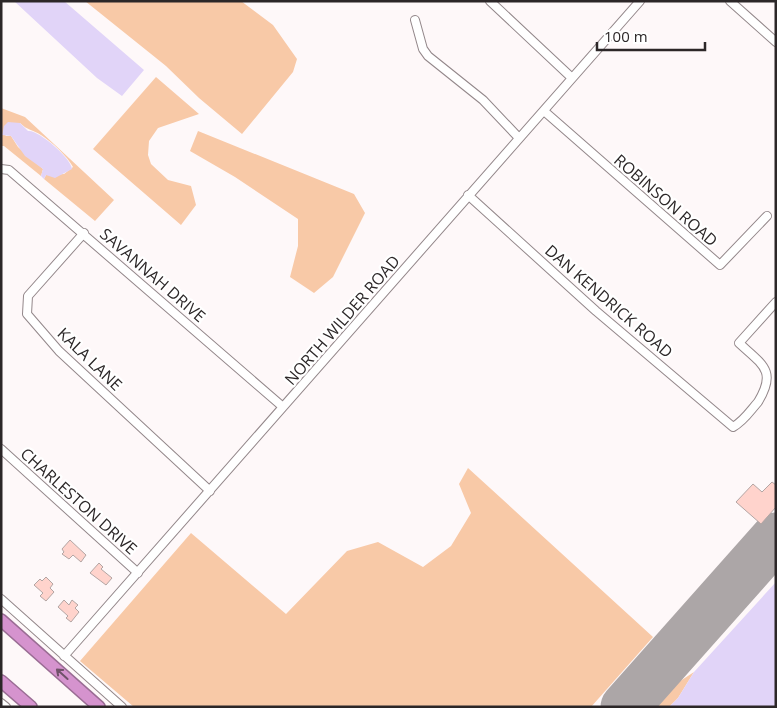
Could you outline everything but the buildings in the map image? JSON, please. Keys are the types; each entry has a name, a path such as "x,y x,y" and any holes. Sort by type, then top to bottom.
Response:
{"highway":[{"path":"1,620 99,707"},
{"path":"4,684 31,707"}],"street":[{"path":"490,1 572,78"},
{"name":"NORTH WILDER ROAD","path":"64,656 640,1"},
{"path":"730,1 776,42"},
{"path":"415,20 423,49 428,56 483,100 519,138"},
{"name":"ROBINSON ROAD","path":"544,111 720,265 767,216"},
{"name":"SAVANNAH DRIVE","path":"1,169 9,170 84,233 283,407"},
{"name":"DAN KENDRICK ROAD","path":"468,195 596,311 733,427 740,423 769,389 772,378 769,371 739,343 776,302"},
{"name":"KALA LANE","path":"84,233 28,296 27,314 59,350 210,491"},
{"name":"CHARLESTON DRIVE","path":"1,449 138,574"},
{"path":"1,599 122,707"},
{"path":"1,702 6,707"}],"shaded area":[{"path":"14,1 64,1 144,70 122,96 97,78"},
{"path":"85,1 241,1 273,25 297,59 293,72 242,134 199,98 166,66"},
{"path":"156,77 199,114 158,128 149,141 148,155 151,164 168,180 191,186 196,205 181,225 93,149"},
{"path":"1,108 25,117 114,200 95,221 44,179 46,175 64,174 73,167 50,141 20,123 5,136 11,136 18,147 43,169 41,176 4,146 1,146"},
{"path":"8,122 20,123 28,131 46,140 61,152 71,164 72,169 55,178 46,175 44,179 41,176 43,169 25,156 11,136 2,135 4,126"},
{"path":"198,131 354,194 365,213 333,277 314,293 290,277 298,246 298,219 235,177 190,151"},
{"path":"468,468 653,637 591,707 134,707 80,661 191,533 286,614 347,551 378,542 423,567 451,546 471,513 459,484"},
{"path":"776,582 776,707 669,707 678,698 694,672"},
{"path":"694,672 678,698 669,707 652,707 668,689"}],"runway":[{"path":"625,707 776,537"}]}
